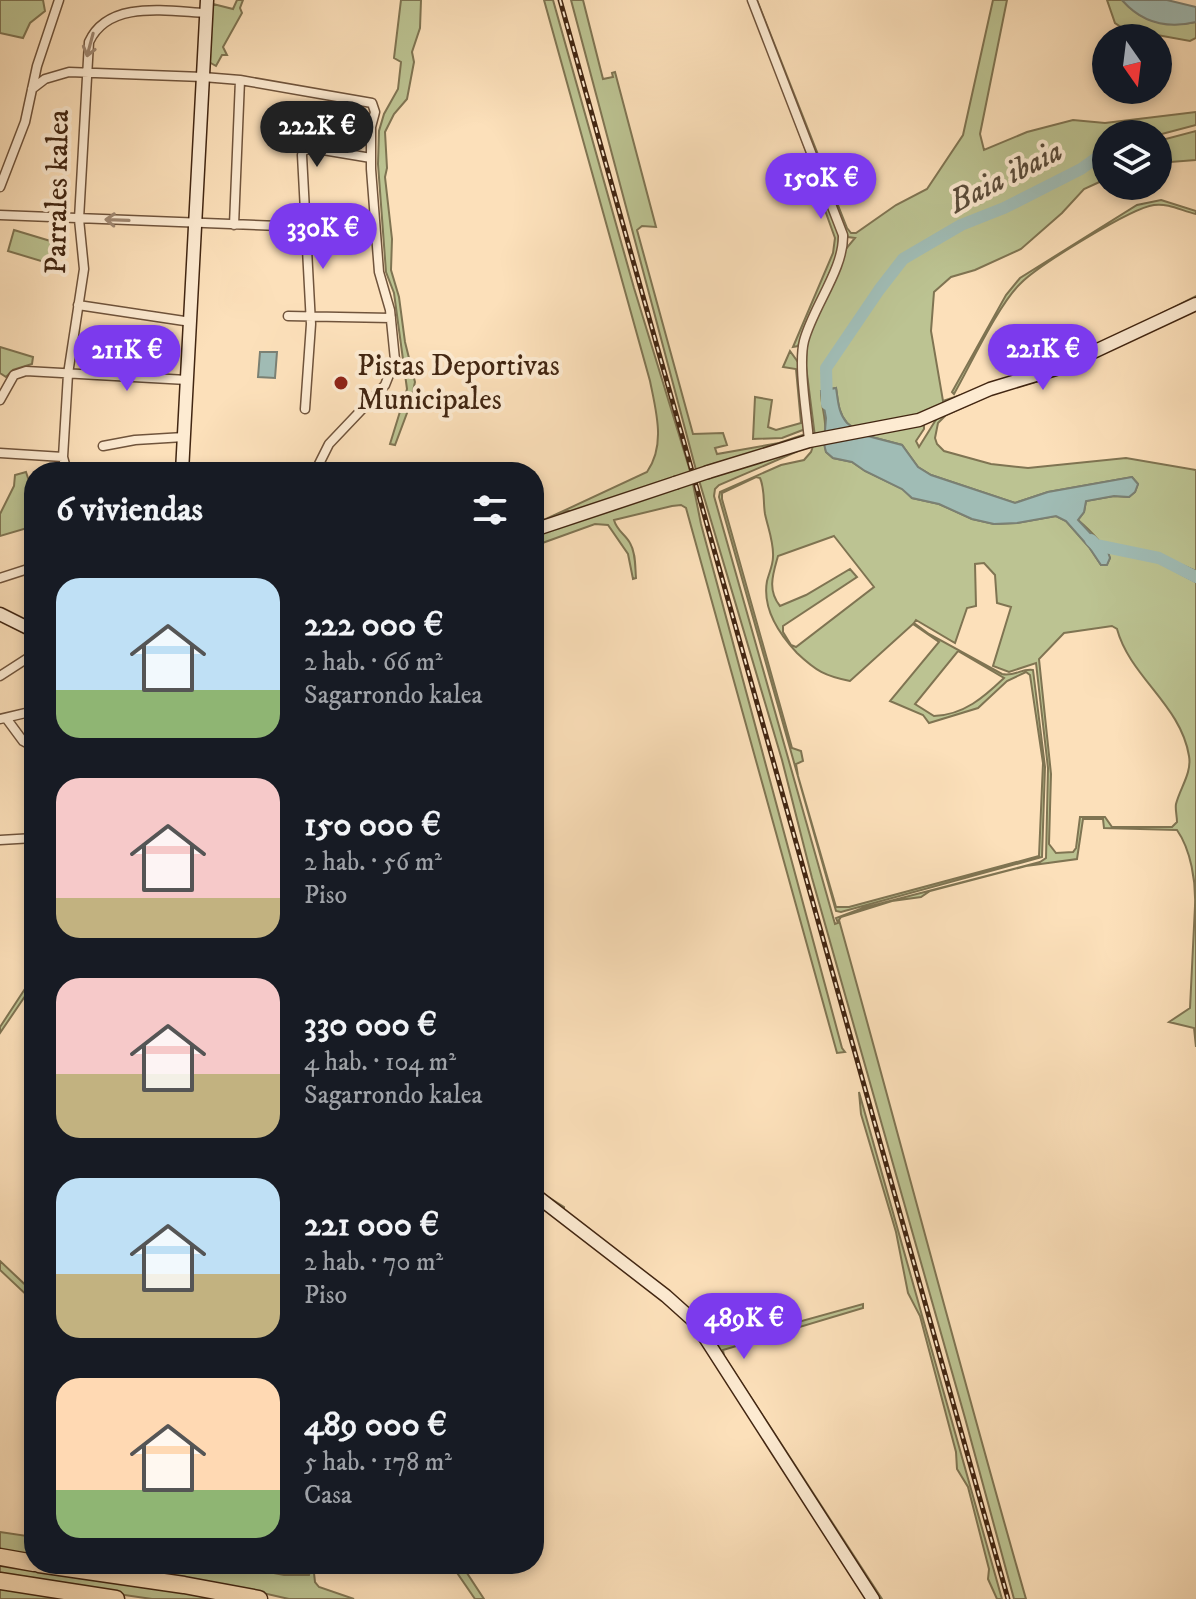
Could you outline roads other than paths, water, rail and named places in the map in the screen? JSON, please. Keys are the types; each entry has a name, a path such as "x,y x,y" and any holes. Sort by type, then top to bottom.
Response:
{"highway":[{"path":"0,1557 24,1562"},
{"path":"106,1574 259,1599"},
{"path":"0,1581 116,1599"}],"street":[{"path":"0,187 19,144 59,0"},
{"path":"752,0 843,235 840,254 802,346 816,440"},
{"path":"183,462 206,6"},
{"name":"Parrales kalea","path":"64,462 68,374 84,269 79,219 85,73 92,34 109,16 135,10 206,6"},
{"path":"32,89 53,75 85,73 203,77 365,100 375,106 371,158 379,272 391,318 395,360 389,377 329,444 320,462"},
{"path":"234,225 240,80"},
{"path":"305,409 310,317 300,160 303,151 316,148 371,158"},
{"path":"0,215 305,227"},
{"path":"544,527 816,440 919,420 990,389 1059,368 1196,304"},
{"path":"78,305 191,322"},
{"path":"288,316 391,318"},
{"path":"0,400 14,375 19,372 187,380"},
{"path":"103,446 135,440 184,437"},
{"path":"0,453 63,457"},
{"path":"0,578 24,570"},
{"path":"0,614 24,626"},
{"path":"0,676 24,660"},
{"path":"24,714 3,719 24,742"},
{"path":"0,840 24,839"},
{"path":"544,1202 695,1322 741,1389 873,1599"}],"water":[{"path":"1122,0 1167,0 1196,7 1196,22 1165,24 1147,19"},
{"path":"260,352 277,352 275,378 258,377"},
{"path":"836,388 844,419 864,435 902,445 918,467 931,475 1015,503 1048,492 1132,477 1138,484 1129,497 1086,501 1084,512 1078,520 1108,552 1110,558 1107,565 1101,565 1066,521 1056,516 994,524 972,519 939,504 912,498 902,489 852,462 833,458 826,452 824,444 826,418 821,391"},
{"path":"1172,561 1196,571 1196,582 1175,571 1170,565"}],"waterway":[{"name":"Baia ibaia","path":"827,404 826,368 903,259 961,225 1004,208 1092,161"},
{"name":"Baia ibaia","path":"1091,540 1096,545 1159,558 1196,577"}],"railway":[{"path":"560,0 1008,1599"}],"place":[{"name":"Pistas Deportivas Municipales","path":"341,383"}]}
